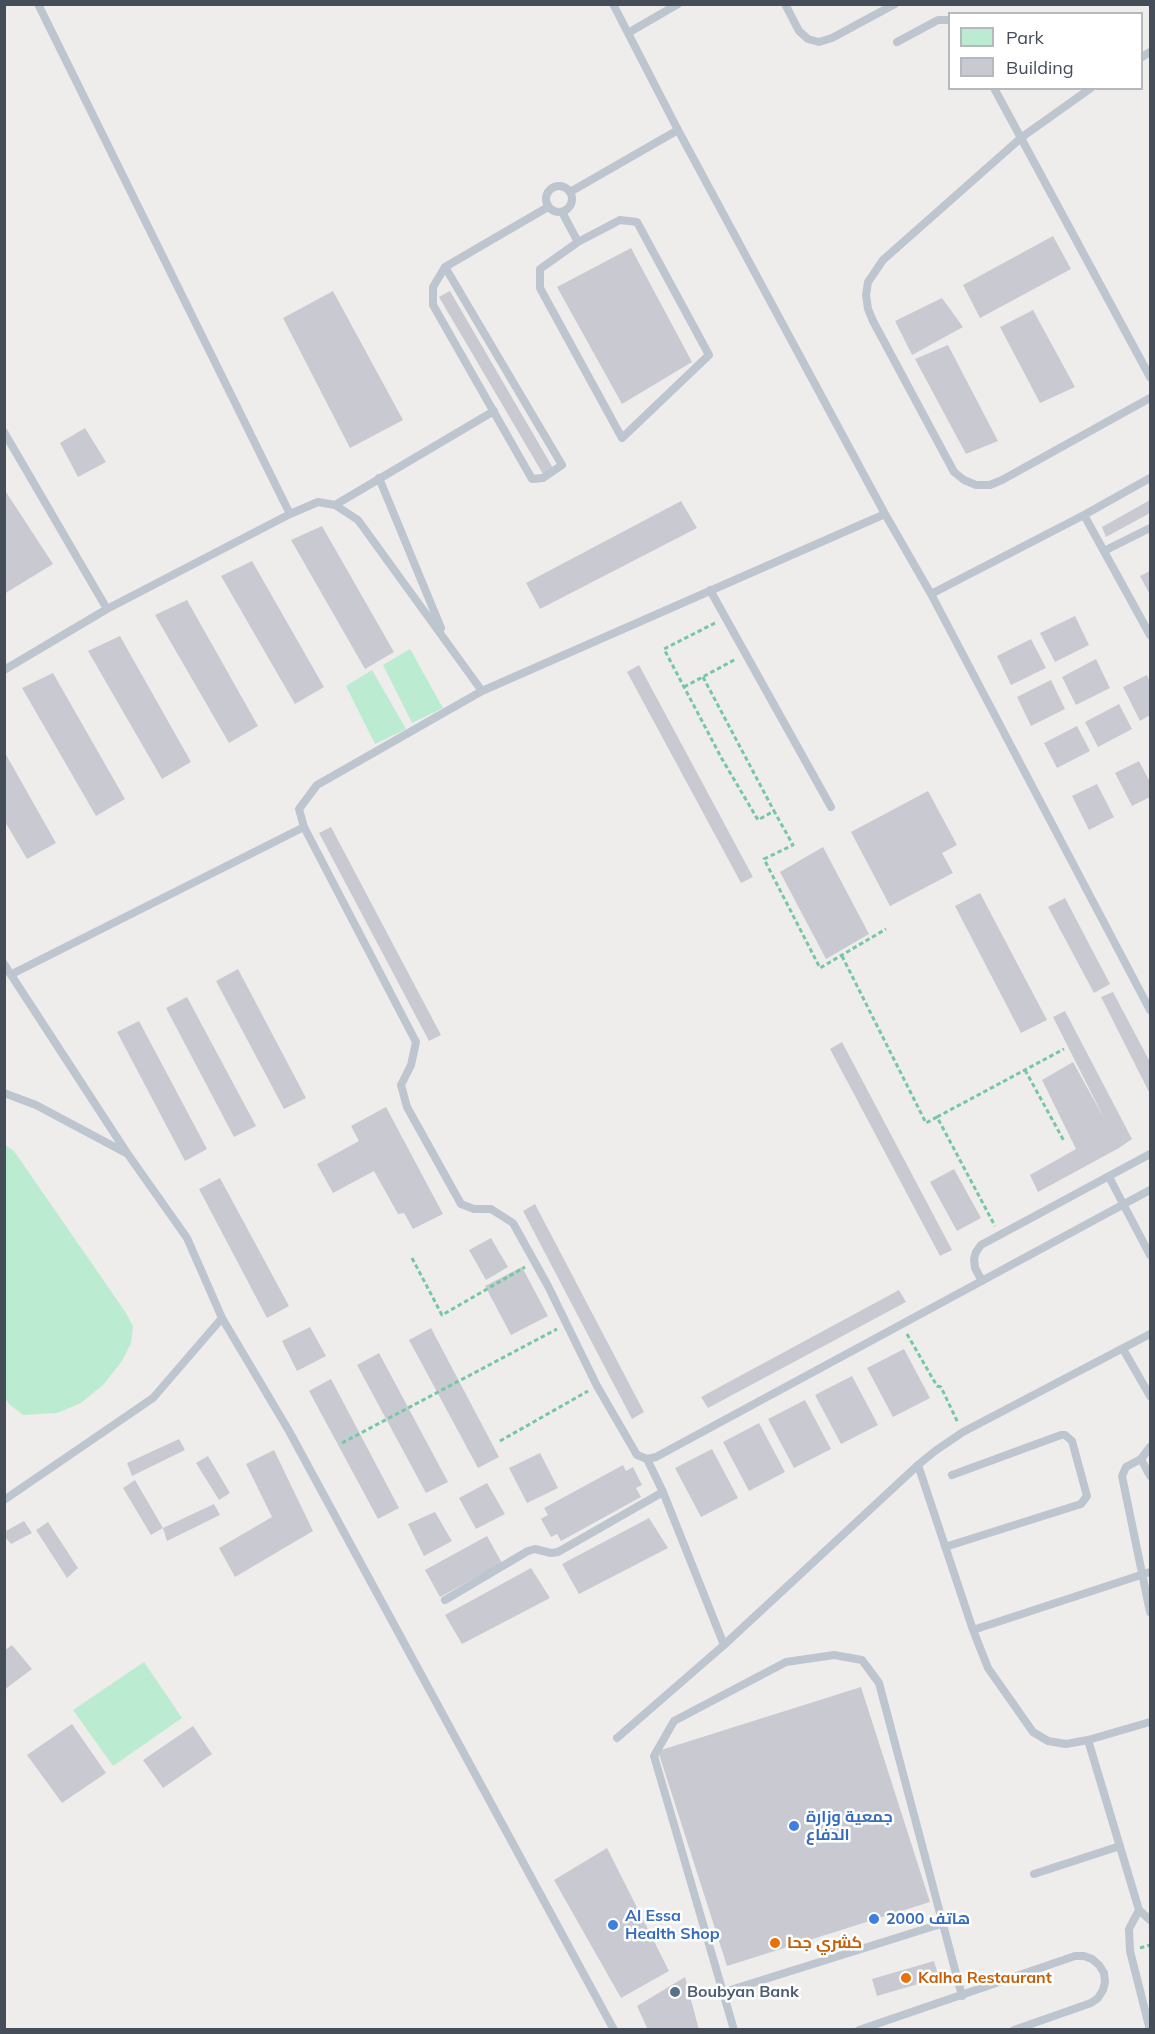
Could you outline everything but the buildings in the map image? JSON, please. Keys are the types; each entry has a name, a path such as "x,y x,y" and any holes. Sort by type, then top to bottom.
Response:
{"lane":[{"path":"38,4 290,514"},
{"path":"613,4 678,130 885,514 931,594 1150,1010"},
{"path":"628,33 678,4"},
{"path":"785,4 799,31 808,39 819,42 832,38 895,4"},
{"path":"897,42 938,20 948,20"},
{"path":"995,90 1150,376"},
{"path":"1087,90 1022,137 883,260 868,282 867,302 873,321 954,472 964,480 976,485 1002,480 1150,399"},
{"path":"570,192 678,130"},
{"path":"561,186 570,192 572,197 570,206 562,212 548,207 546,197 551,188 561,186"},
{"path":"445,267 562,465 543,478 532,479 434,305 434,287 445,267 548,207"},
{"path":"562,212 578,242"},
{"path":"620,220 637,222 709,355 622,438 540,288 540,269 578,242 620,220"},
{"path":"335,505 494,411"},
{"path":"4,432 107,609"},
{"path":"380,478 447,642"},
{"path":"931,594 1084,515 1150,478"},
{"path":"4,670 107,609 290,514 318,502 335,505 358,520 482,691"},
{"path":"885,514 482,691 317,785 298,809 304,827 416,1042 411,1065 400,1085 407,1107 461,1204 474,1209 491,1209 513,1223 597,1386 637,1455 647,1459 656,1457 1150,1190"},
{"path":"1084,515 1150,635"},
{"path":"1104,551 1150,528"},
{"path":"710,590 831,807"},
{"path":"12,974 304,827"},
{"path":"4,964 127,1153 187,1238 222,1318 289,1431 614,2030"},
{"path":"4,1093 36,1105 127,1153"},
{"path":"982,1281 975,1268 974,1259 981,1245 1150,1154"},
{"path":"1109,1177 1150,1255"},
{"path":"4,1500 153,1398 222,1318"},
{"path":"617,1738 724,1645 918,1465 963,1432 1150,1334"},
{"path":"1122,1348 1150,1396"},
{"path":"945,1547 1081,1504 1087,1496 1072,1441 1065,1435 952,1475"},
{"path":"1150,1447 1141,1459 1126,1467 1122,1476 1146,1573 1150,1612"},
{"path":"647,1459 663,1492 724,1645"},
{"path":"1141,1459 1150,1460"},
{"path":"1141,1459 1150,1476"},
{"path":"918,1465 973,1630 994,1679 1033,1732 1048,1741 1066,1744 1150,1722"},
{"path":"445,1600 528,1551 535,1549 551,1553 558,1552 663,1492"},
{"path":"973,1630 1146,1573"},
{"path":"734,2030 654,1756 674,1721 786,1662 834,1655 862,1660 879,1683 962,1996"},
{"path":"1088,1740 1138,1910 1150,1920"},
{"path":"1034,1874 1119,1846"},
{"path":"1138,1910 1130,1929 1130,1952 1150,2030"},
{"path":"723,1992 944,1923"},
{"path":"859,2030 1075,1956 1084,1956 1099,1965 1104,1973 1105,1982 1098,1998 1091,2003 1014,2030"}],"path":[{"path":"725,618 664,649 722,759 758,820 774,812"},
{"path":"684,687 745,654"},
{"path":"703,677 793,844 764,859 820,968 886,930"},
{"path":"842,956 926,1123 1064,1049"},
{"path":"1025,1070 1064,1141"},
{"path":"937,1117 1000,1236"},
{"path":"412,1258 442,1315 534,1262"},
{"path":"342,1443 566,1324"},
{"path":"902,1325 937,1386 940,1387 963,1432"},
{"path":"500,1441 597,1386"}],"green space":[{"path":"410,649 443,708 412,723 383,665"},
{"path":"372,670 406,729 375,744 346,686"},
{"path":"4,1144 14,1151 133,1326 131,1343 122,1361 103,1385 81,1403 57,1413 23,1415 5,1398"},
{"path":"144,1662 182,1718 113,1766 73,1710"}],"place":[{"name":"جمعية وزارة الدفاع","path":"794,1826"},
{"name":"هاتف 2000","path":"874,1919"},
{"name":"Al Essa Health Shop","path":"613,1925"},
{"name":"كشري جحا","path":"775,1943"},
{"name":"Kalha Restaurant","path":"906,1978"},
{"name":"Boubyan Bank","path":"675,1992"}]}
